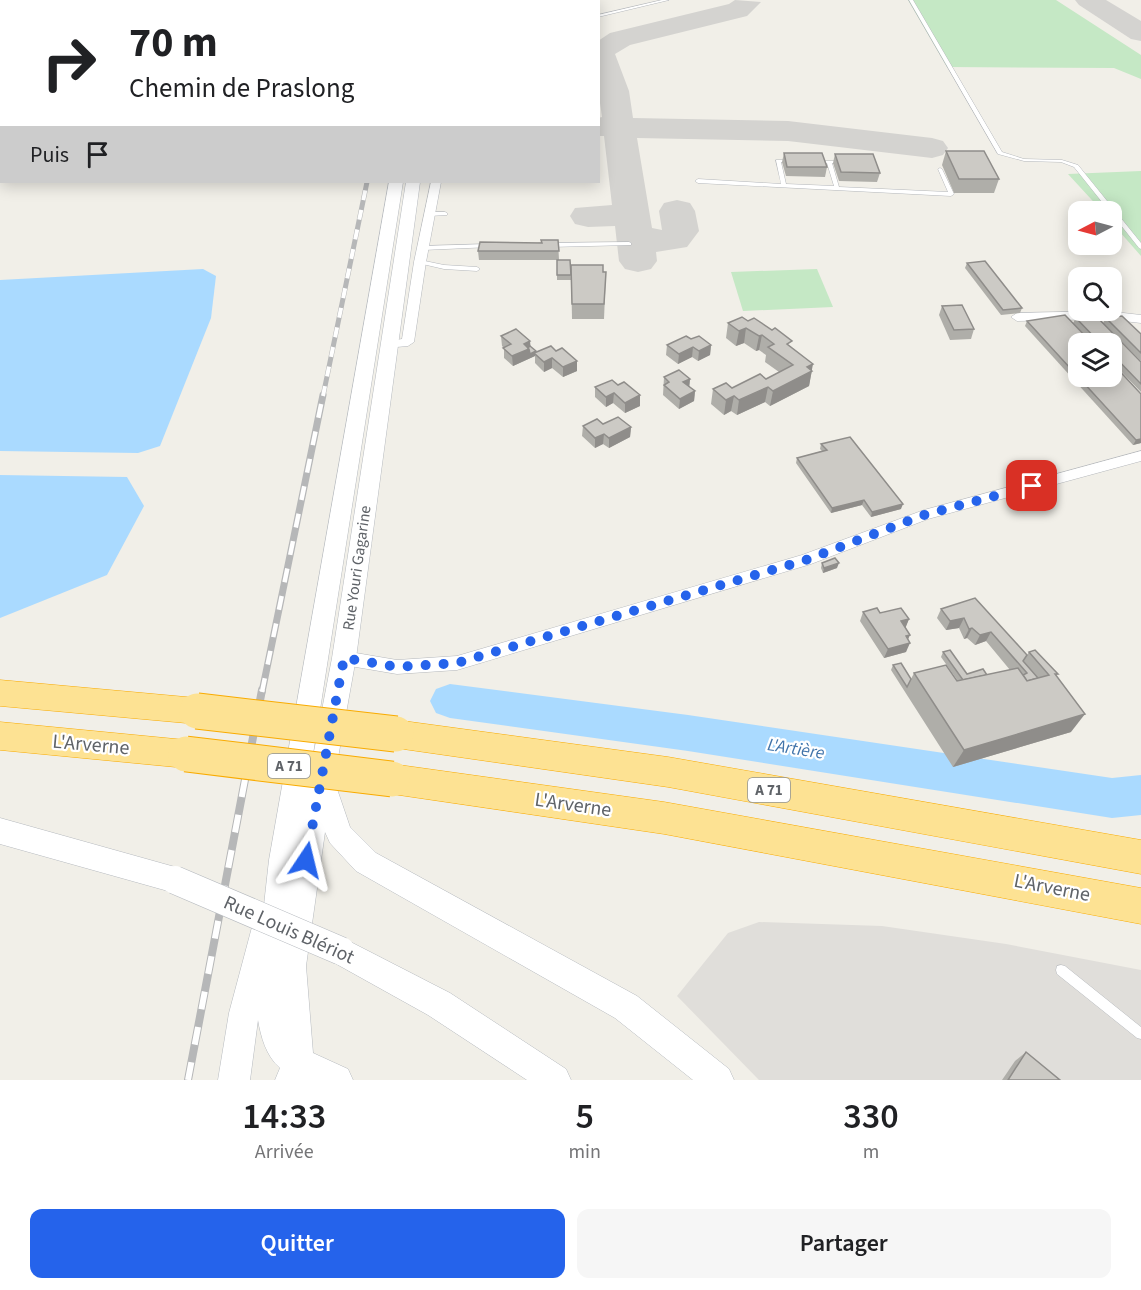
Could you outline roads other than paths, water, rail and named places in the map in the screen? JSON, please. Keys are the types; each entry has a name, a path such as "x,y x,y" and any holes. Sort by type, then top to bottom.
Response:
{"highway":[{"name":"A 71","path":"0,693 196,711 396,734 679,774 1141,857"},
{"name":"L'Arverne","path":"0,736 186,754 392,778 711,826 1141,906"}],"main road":[{"name":"Rue Youri Gagarine","path":"284,860 396,183"},
{"name":"Rue Youri Gagarine","path":"295,1071 291,966 299,902 399,343 413,183"},
{"path":"322,776 330,812 339,834 366,862 626,1007 718,1080"},
{"name":"Rue Louis Blériot","path":"0,831 175,880 341,951 439,1004 555,1080"},
{"path":"284,860 271,1009 274,1030 295,1071 337,1080"},
{"path":"234,1080 244,1013 284,860"}],"street":[{"path":"399,343 420,262 436,183"},
{"path":"1017,317 1106,315 1141,319"},
{"path":"344,658 397,667 457,663 806,560 924,515 1141,456"}],"lane":[{"path":"600,16 667,0"},
{"path":"911,0 1000,153 1024,160 1062,161 1076,166 1141,247"},
{"path":"784,185 778,161 798,161"},
{"path":"809,161 849,162"},
{"path":"829,162 837,188"},
{"path":"698,181 951,194 940,169"},
{"path":"429,214 445,214"},
{"path":"536,246 629,244"},
{"path":"423,248 502,246"},
{"path":"420,262 444,267 477,269"},
{"path":"1061,970 1141,1034"}],"water":[{"path":"203,269 216,276 211,318 160,446 138,453 0,451 0,280"},
{"path":"0,475 127,477 144,506 107,575 0,618"}],"waterway":[{"name":"L'Artière","path":"450,701 688,733 1112,798 1141,795"}],"railway":[{"path":"323,396 367,183"},
{"path":"262,692 323,395"},
{"path":"188,1080 262,690"}]}
